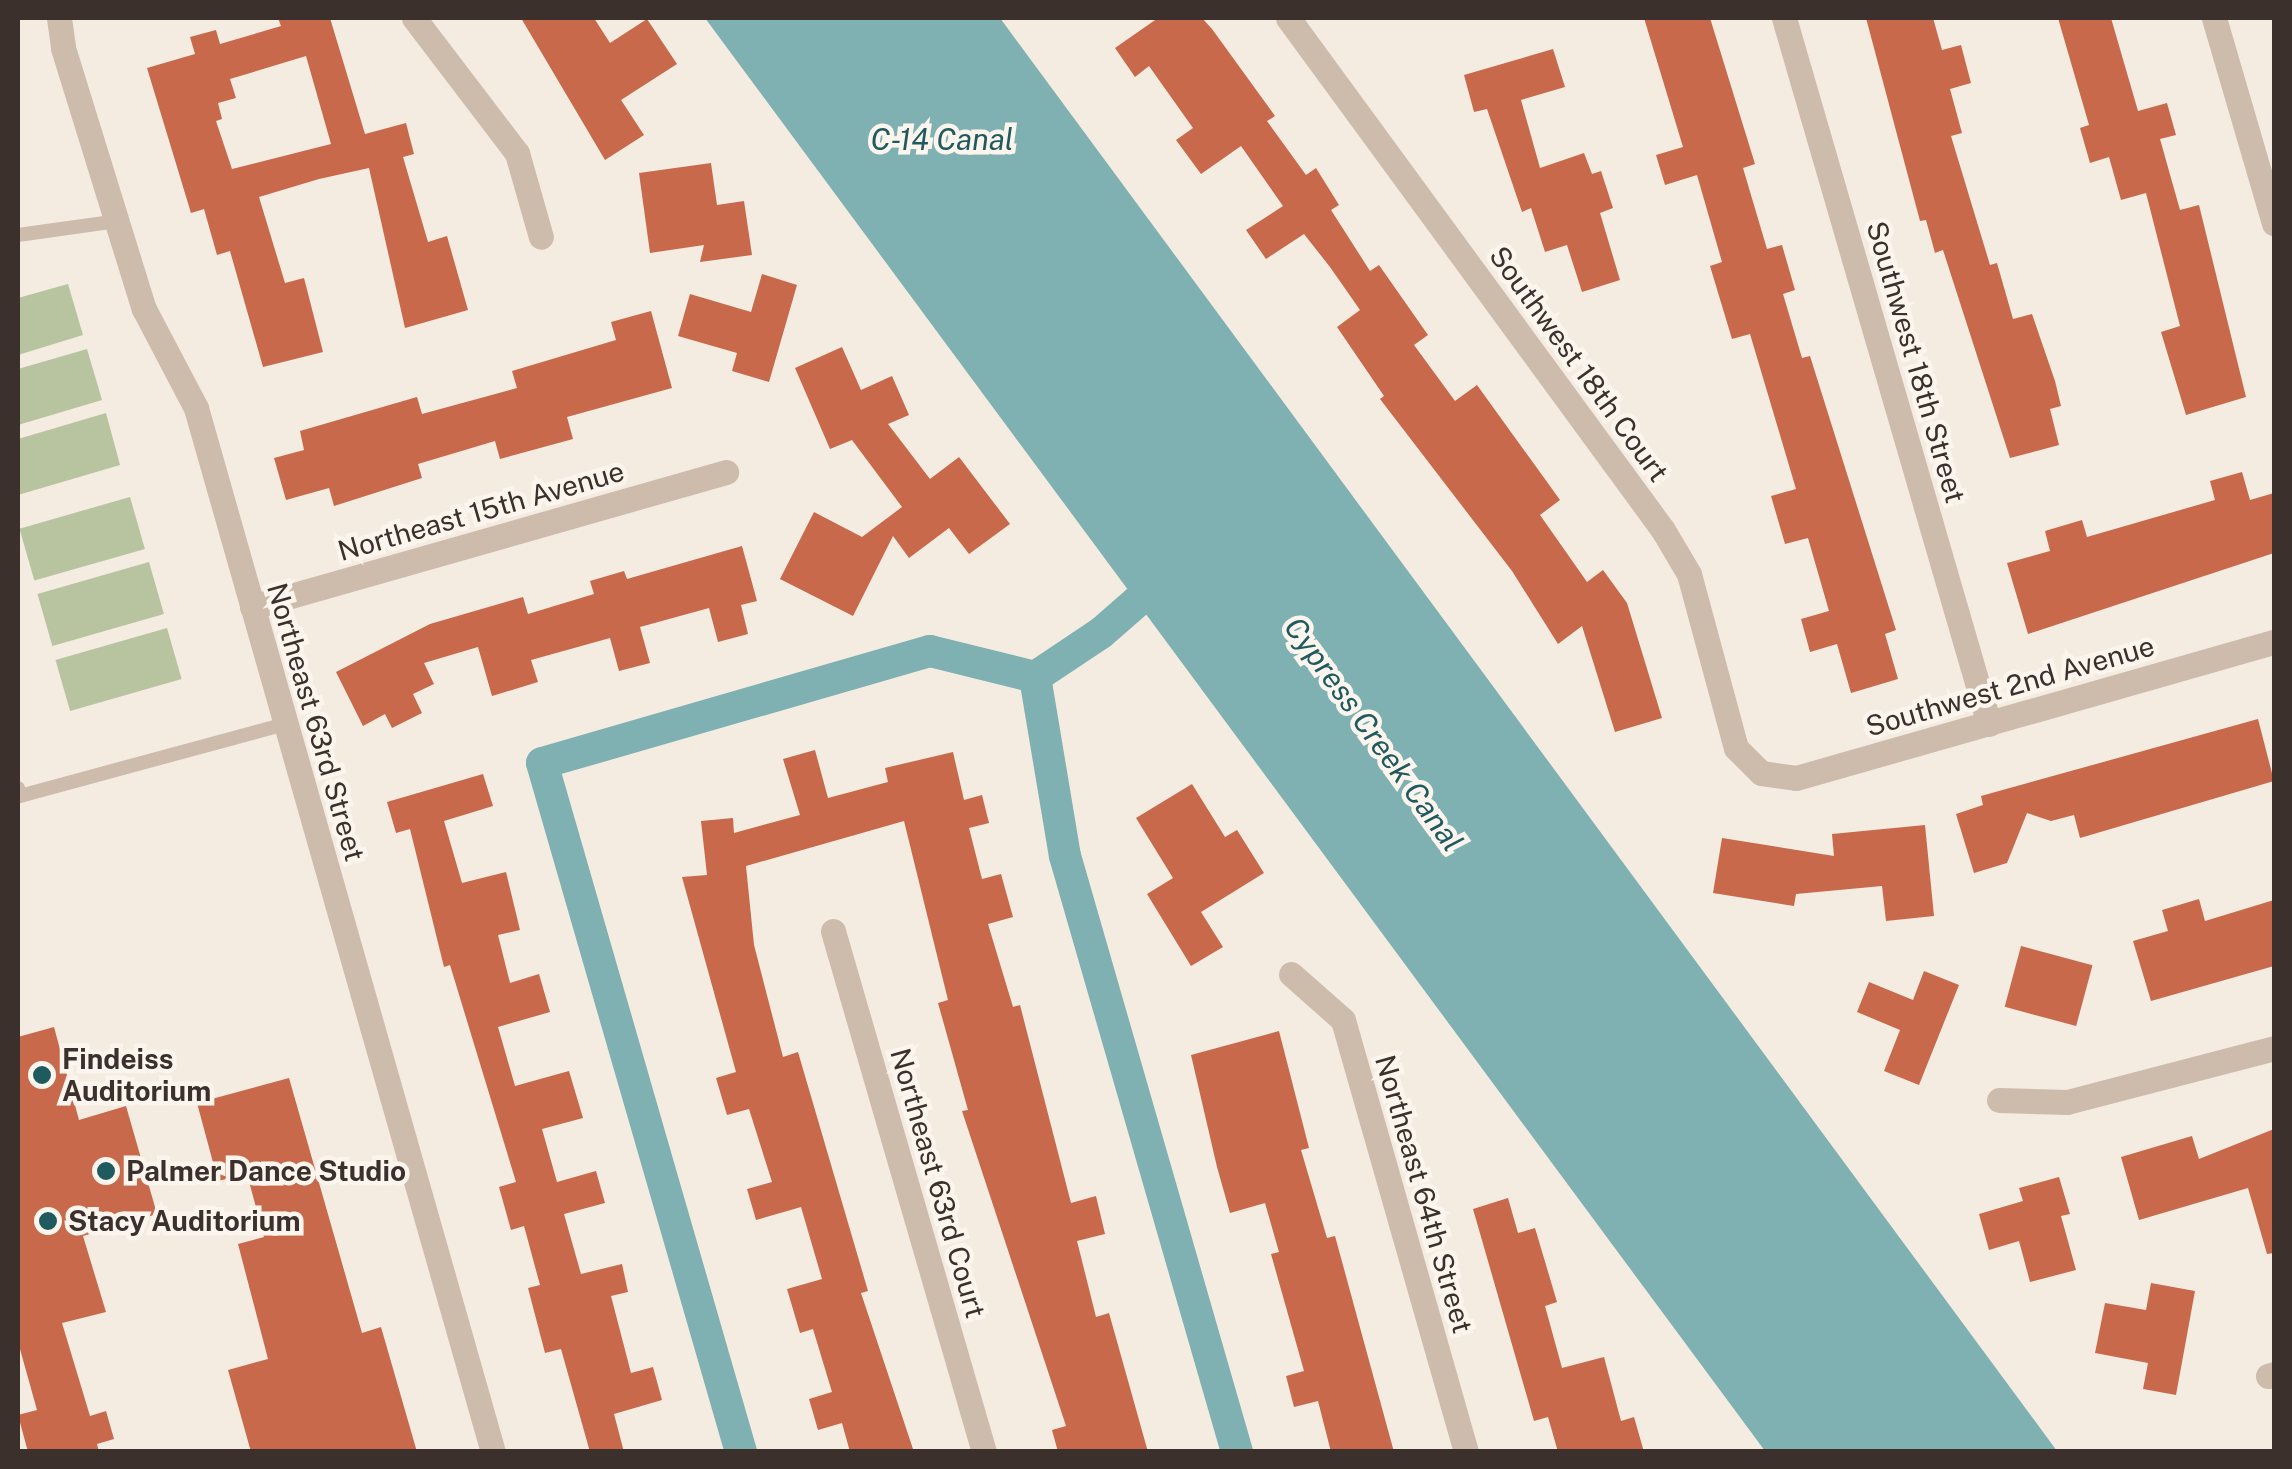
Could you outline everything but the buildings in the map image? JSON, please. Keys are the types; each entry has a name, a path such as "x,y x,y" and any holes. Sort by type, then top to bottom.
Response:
{"street":[{"name":"Northeast 63rd Street","path":"58,18 144,308 196,408 493,1452"},
{"path":"414,18 517,153 541,238"},
{"name":"Southwest 18th Court","path":"1288,18 1663,530 1689,574 1736,748 1761,774"},
{"name":"Southwest 18th Street","path":"1784,18 1989,724"},
{"path":"2214,18 2274,223"},
{"name":"Northeast 15th Avenue","path":"252,607 726,472"},
{"name":"Southwest 2nd Avenue","path":"1761,774 1796,778 2274,642"},
{"name":"Northeast 63rd Court","path":"834,931 984,1452"},
{"name":"Northeast 64th Street","path":"1290,974 1342,1020 1466,1452"},
{"path":"2000,1100 2067,1102 2274,1048"}],"lane":[{"path":"18,235 117,221"},
{"path":"18,788 20,796 286,724"}],"green space":[{"path":"68,284 83,335 18,355 18,298"},
{"path":"87,349 102,400 18,425 18,369"},
{"path":"106,413 120,465 18,495 18,439"},
{"path":"130,497 145,549 34,581 19,529"},
{"path":"149,562 164,614 52,646 37,594"},
{"path":"167,628 182,679 70,711 55,660"}],"water":[{"name":"C-14 Canal","path":"705,18 1000,18 2057,1451 1765,1451"}],"waterway":[{"path":"741,1452 542,763 930,651 1035,677 1101,633 1171,572"},
{"path":"1035,677 1065,856 1237,1452"}],"place":[{"name":"Findeiss Auditorium","path":"42,1075"},
{"name":"Palmer Dance Studio","path":"106,1171"},
{"name":"Stacy Auditorium","path":"48,1221"}],"water label":[{"name":"Cypress Creek Canal","path":"1374,734"}]}
